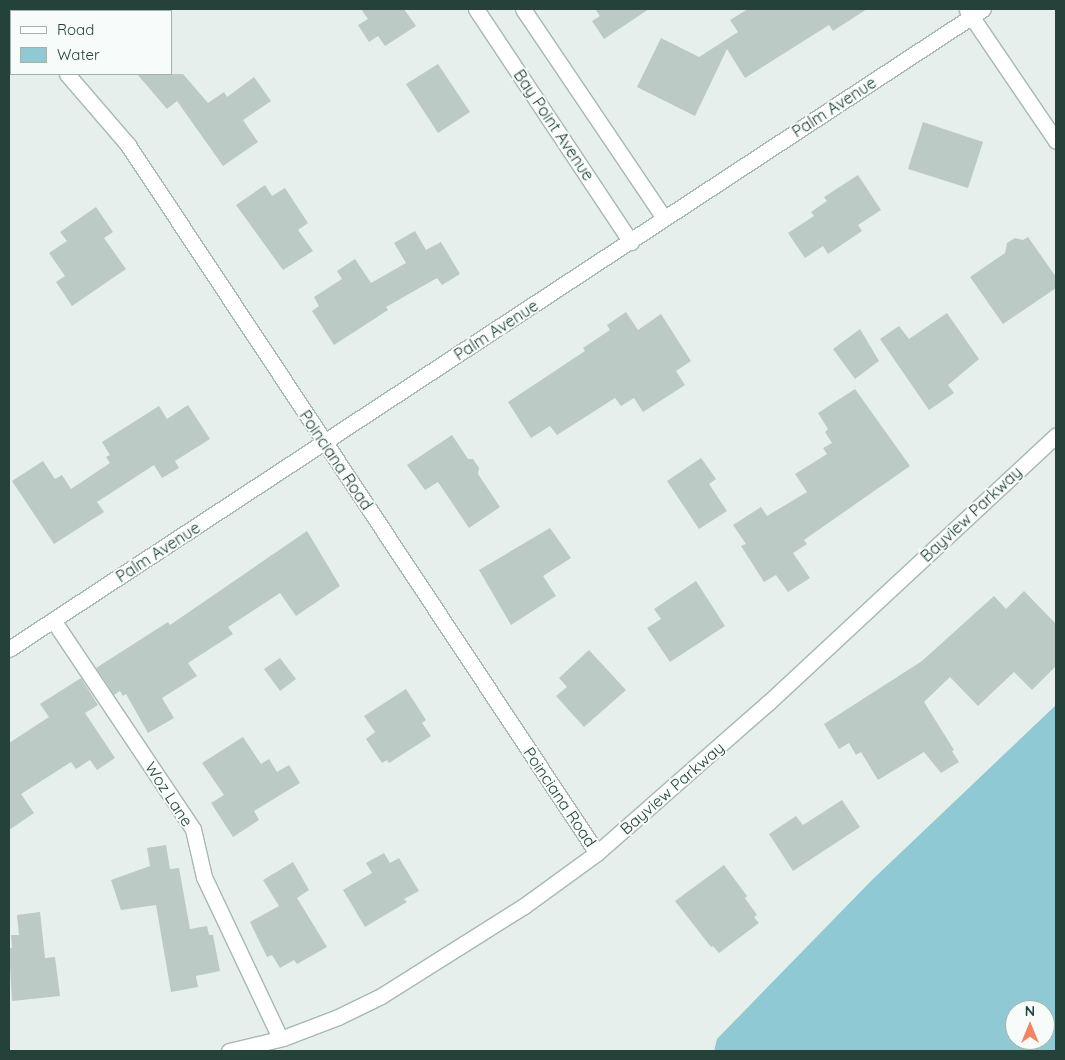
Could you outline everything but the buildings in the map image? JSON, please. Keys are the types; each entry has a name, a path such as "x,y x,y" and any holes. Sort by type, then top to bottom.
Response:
{"street":[{"name":"Bay Point Avenue","path":"476,9 631,242"},
{"path":"523,9 664,218"},
{"name":"Palm Avenue","path":"9,649 631,242 974,11"},
{"path":"974,11 1056,141"},
{"name":"Poinciana Road","path":"68,75 128,145 324,443 598,852"},
{"name":"Bayview Parkway","path":"229,1051 280,1038 338,1017 418,975 524,906 598,852 768,703 1056,435"},
{"name":"Woz Lane","path":"53,620 193,829 204,877 280,1038"}],"water":[{"path":"1056,705 1056,1051 714,1051 717,1039 872,880"}]}
